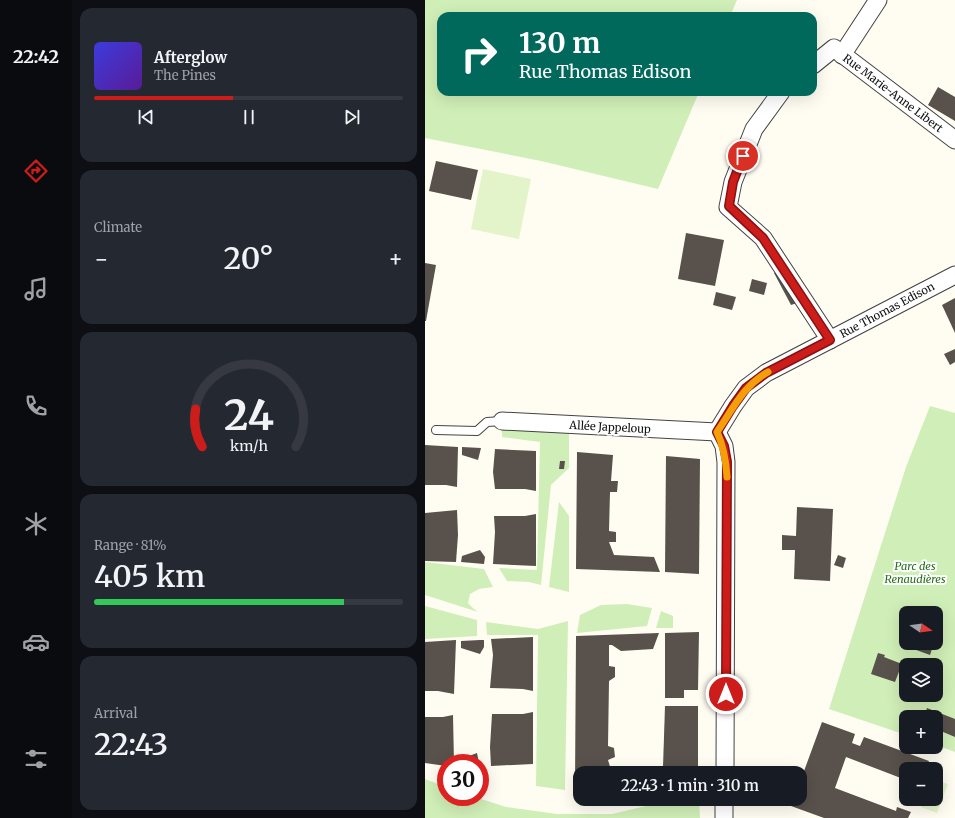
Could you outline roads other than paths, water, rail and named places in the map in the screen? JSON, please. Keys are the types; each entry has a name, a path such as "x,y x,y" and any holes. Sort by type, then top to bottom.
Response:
{"street":[{"path":"842,55 878,0"},
{"name":"Rue Marie-Anne Libert","path":"817,62 834,48 955,140"},
{"path":"778,96 754,129 733,182 729,206 763,238 830,340"},
{"name":"Rue Thomas Edison","path":"717,432 746,388 766,373 955,275"},
{"name":"Allée Jappeloup","path":"502,421 717,432"},
{"path":"717,432 724,446 727,462 725,766"},
{"path":"724,818 725,806"}],"lane":[{"path":"436,430 477,431 487,422 502,421"}],"park label":[{"name":"Parc des Renaudières","path":"915,572"}]}
